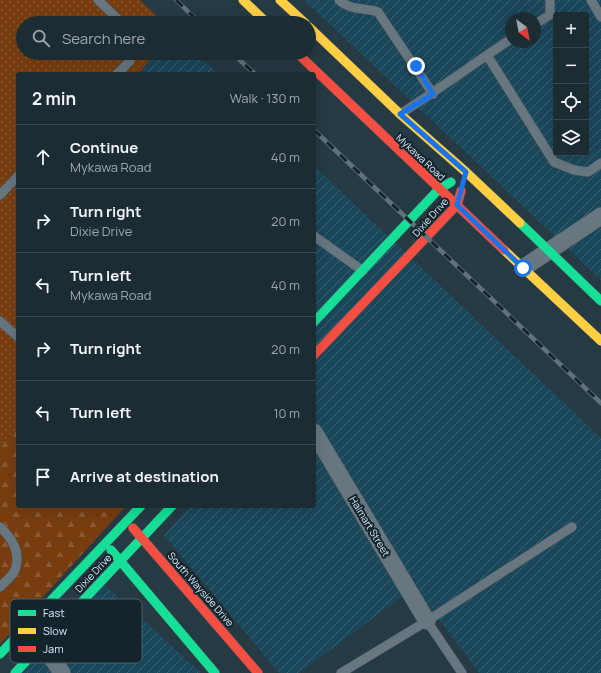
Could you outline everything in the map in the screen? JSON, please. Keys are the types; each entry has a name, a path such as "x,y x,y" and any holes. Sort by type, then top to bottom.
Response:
{"main road":[{"path":"243,0 260,16"},
{"path":"280,0 297,16"},
{"name":"Mykawa Road","path":"316,34 400,114 466,172 601,301"},
{"name":"Mykawa Road","path":"304,60 601,341"},
{"name":"Dixie Drive","path":"316,320 439,189 466,172"},
{"name":"Dixie Drive","path":"316,353 457,205 466,172"},
{"name":"Dixie Drive","path":"52,599 139,508"},
{"name":"Dixie Drive","path":"85,599 170,508"},
{"name":"South Wayside Drive","path":"127,520 258,673"},
{"path":"105,544 215,673"},
{"name":"Dixie Drive","path":"0,654 10,644"},
{"name":"Dixie Drive","path":"15,673 25,663"}],"street":[{"path":"523,268 547,250 601,216"},
{"name":"Halmart Street","path":"316,435 427,621"},
{"path":"55,663 62,673"}],"lane":[{"path":"98,0 115,16"},
{"path":"339,0 354,9 369,9 378,12 433,94"},
{"path":"541,20 550,14 550,0"},
{"path":"591,0 601,17"},
{"path":"400,114 433,94 457,74 505,43"},
{"path":"487,55 554,162 574,170 588,172 601,163"},
{"path":"119,72 130,60"},
{"path":"0,195 16,178"},
{"path":"316,237 363,271"},
{"path":"0,321 16,335"},
{"path":"0,527 11,537 17,556 15,571 0,586"},
{"path":"340,673 427,621 572,527"},
{"path":"427,621 462,673"}],"shaded area":[{"path":"304,0 601,0 601,280"},
{"path":"150,60 203,60 216,72 140,72"},
{"path":"316,168 601,438 601,673 479,673 415,587 299,673 279,673 164,535 189,508 316,508"},
{"path":"105,585 120,599 92,599"},
{"path":"142,619 201,673 21,673 31,663 142,663"}],"green space":[{"path":"0,0 140,0 157,16 16,16 16,60 150,60 140,72 16,72 16,431 0,444"},
{"path":"16,431 16,508 124,508 41,599 10,599 10,633 0,644 0,444"}],"railway":[{"path":"176,0 193,16"},
{"path":"240,60 253,72"},
{"path":"316,132 601,403"}],"traffic: fast":[{"path":"316,320 439,189 451,182"},
{"path":"520,223 601,301"},
{"path":"52,599 139,508"},
{"path":"85,599 170,508"},
{"path":"111,550 215,673"},
{"path":"0,654 10,644"},
{"path":"15,673 24,663"}],"traffic: slow":[{"path":"243,0 260,16"},
{"path":"280,0 297,16"},
{"path":"316,34 400,114 466,172 520,223"},
{"path":"504,250 601,341"}],"traffic: jam":[{"path":"304,60 504,250"},
{"path":"316,353 457,205 461,191"},
{"path":"133,528 258,673"}],"route":[{"path":"416,66 433,94 400,114 466,172 457,205 523,268"}]}
